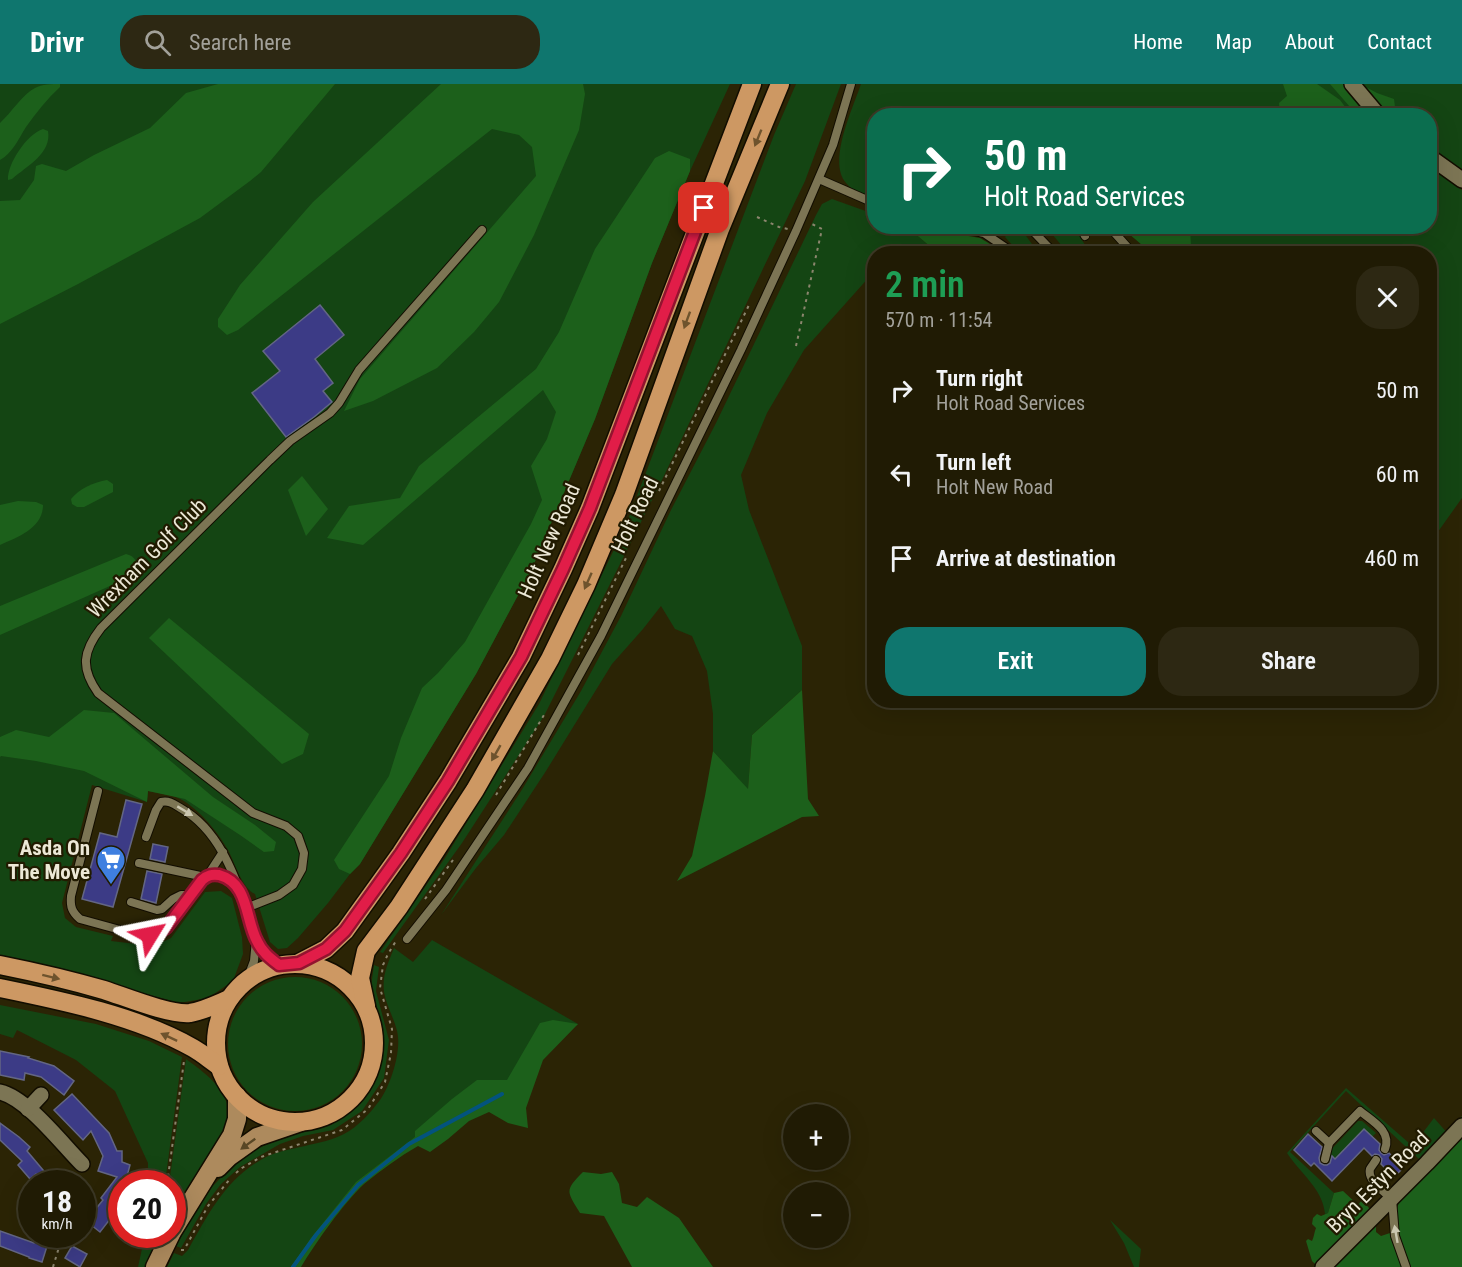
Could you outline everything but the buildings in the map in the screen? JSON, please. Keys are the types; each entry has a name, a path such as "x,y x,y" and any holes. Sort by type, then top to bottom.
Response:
{"highway":[{"name":"Holt New Road","path":"299,963 326,949 345,931 401,853 448,781 521,657 590,508 752,84"},
{"path":"366,1006 354,989 338,976 320,967 299,963 279,965 262,971 247,980 229,999 221,1014 216,1049 219,1066 226,1082 250,1108 266,1117 283,1121 301,1122 323,1117 343,1106 358,1091 369,1071 374,1049 373,1027 360,978 366,951 399,907 475,790 550,659 586,585 624,495 720,228 780,84"},
{"path":"0,965 102,990 172,1011 189,1013 209,1008 229,999"},
{"path":"0,988 101,1012 153,1029 186,1045 219,1066"}],"main road":[{"path":"186,1210 232,1135 237,1119 237,1096"},
{"path":"204,1181 229,1157 257,1137 301,1122"},
{"path":"155,1267 164,1248"}],"street":[{"path":"1352,84 1372,108"},
{"path":"1437,162 1462,180"},
{"path":"0,1092 7,1094 36,1115 73,1161"},
{"path":"28,1109 41,1095"},
{"name":"Bryn Estyn Road","path":"1323,1267 1462,1126"}],"lane":[{"name":"Holt Road","path":"408,939 446,891 528,768 595,646 741,350 802,219 834,145 851,84"},
{"path":"819,179 867,200"},
{"name":"Wrexham Golf Club","path":"246,908 279,895 293,885 302,869 304,853 298,836 286,826 253,813 98,693 90,682 86,668 87,652 101,628 253,477 290,441 330,413 339,403 359,370 482,230"},
{"path":"992,234 1006,246"},
{"path":"1036,234 1047,246"},
{"path":"1116,234 1126,246"},
{"path":"98,791 71,896 70,905 73,913 80,919 142,936 159,932 166,928 223,852"},
{"path":"146,837 161,802 170,802 198,819 223,852 239,888 256,940 266,955 279,965"},
{"path":"139,863 207,876 215,874 223,876 239,888"},
{"path":"131,902 157,910 162,909 180,895 190,895"},
{"path":"247,980 254,961 256,940"},
{"path":"1324,1159 1329,1143 1360,1111 1385,1132 1388,1143 1385,1149"},
{"path":"1316,1131 1329,1143"},
{"path":"1376,1160 1370,1169 1370,1176 1392,1199 1395,1236 1406,1267"}],"path":[{"path":"783,236 793,214 822,229 796,346"},
{"path":"757,217 778,227 796,231"},
{"path":"656,497 753,298"},
{"path":"576,657 630,551"},
{"path":"492,802 549,707"},
{"path":"424,900 455,856"},
{"path":"169,1170 186,1045"},
{"path":"53,1267 59,1248"}],"green space":[{"path":"0,84 730,84 690,171 652,263 595,419 531,571 476,674 360,864 298,938 287,948 278,949 270,942 255,894 246,886 218,835 191,806 166,794 148,791 147,802 92,785 62,903 65,918 76,927 113,936 111,941 154,946 171,938 205,892 221,891 232,898 242,937 243,954 233,981 208,998 179,1003 46,966 0,957"},
{"path":"60,84 60,87 30,122 12,150 0,160 0,123 35,88"},
{"path":"218,84 335,84 261,172 200,218 0,324 0,201 20,200 34,180 36,166 42,164 66,171 150,128 186,93"},
{"path":"441,84 583,84 585,94 579,130 534,235 499,302 474,332 437,368 373,401 344,411 360,379 536,176 532,147 519,135 492,129 238,330 227,335 218,327 218,319 240,285 313,202"},
{"path":"796,84 841,84 805,181 660,484 544,716 462,843 383,953 380,952 445,858 539,704 626,525 774,135"},
{"path":"861,84 1341,84 1362,108 867,108 867,197 846,183 841,174 840,149"},
{"path":"1283,84 1317,84 1340,100 1346,108 1279,108 1279,103 1287,96"},
{"path":"1330,84 1360,84 1394,99 1395,108 1351,108"},
{"path":"1360,84 1462,84 1462,175 1437,157 1437,108 1379,108"},
{"path":"43,129 48,131 48,139 42,152 31,164 8,180 11,166 19,150 31,137"},
{"path":"669,151 690,159 690,171 652,263 595,419 531,571 476,674 360,864 350,874 339,869 334,860 389,776 401,738 422,688 465,642 542,500 531,466 547,439 556,412 543,390 363,545 327,538 349,506 400,498 419,466 536,369 559,332 595,249 655,158"},
{"path":"1437,172 1462,190 1462,498 1437,533 1437,246 1174,246 1176,234 1437,234"},
{"path":"832,199 867,212 867,234 915,234 930,246 867,246 867,279 804,350 767,413 741,475 749,510 802,646 802,690 752,735 748,790 713,751 713,714 707,671 692,636 675,629 661,606 612,664 504,835 441,915 523,788 581,691 621,616 822,204"},
{"path":"915,234 957,234 980,238 993,246 930,246"},
{"path":"1007,234 1025,234 1033,246 1014,246 1005,237"},
{"path":"1052,234 1078,234 1085,245 1084,246 1062,246"},
{"path":"1129,234 1190,234 1191,246 1142,245"},
{"path":"302,476 328,509 306,536 288,490"},
{"path":"107,480 113,484 113,492 84,507 72,504 71,499 82,489"},
{"path":"18,501 36,502 43,505 42,513 39,520 28,531 0,545 0,505"},
{"path":"126,554 135,560 136,564 130,577 0,635 0,606"},
{"path":"169,618 309,734 303,754 282,764 149,638"},
{"path":"802,690 808,799 819,816 802,817 677,881 692,856 713,751 748,789 752,735"},
{"path":"84,710 114,713 213,797 276,842 274,851 264,852 185,799 148,791 147,802 84,771 36,761 0,757 0,737 16,730 49,737"},
{"path":"432,940 578,1024 537,1055 502,1094 409,1144 358,1185 293,1267 167,1267 174,1253 182,1256 188,1250 220,1198 240,1175 275,1153 344,1134 359,1123 376,1105 392,1076 398,1048 397,1031 384,992 388,964 394,948 413,962"},
{"path":"374,965 379,967 376,991 389,1040 384,1078 362,1111 333,1130 303,1136 280,1144 240,1167 221,1184 206,1204 186,1239 186,1228 195,1212 212,1187 230,1168 257,1149 284,1136 331,1125 358,1106 377,1078 382,1056 382,1030 371,986"},
{"path":"295,977 321,982 343,996 357,1018 362,1044 357,1070 343,1092 321,1106 295,1111 269,1106 247,1092 233,1070 228,1044 233,1018 247,996 269,982"},
{"path":"0,1005 96,1024 149,1041 182,1057 167,1170 148,1170 148,1163 115,1091 76,1060 17,1030 13,1038 0,1034"},
{"path":"553,1020 578,1024 543,1060 526,1108 528,1128 508,1123 489,1112 469,1121 430,1152 418,1146 364,1184 330,1224 301,1267 291,1267 356,1182 415,1137 415,1131 477,1080 507,1080 540,1023"},
{"path":"186,1059 207,1076 224,1096 229,1112 228,1127 186,1199 186,1170 171,1170"},
{"path":"1346,1088 1409,1143 1415,1143 1434,1118 1449,1135 1424,1160 1419,1159 1346,1091 1290,1152 1334,1193 1328,1213 1325,1214 1316,1189 1287,1153"},
{"path":"1462,1116 1462,1267 1315,1267 1306,1241 1308,1239 1312,1241 1313,1238 1316,1228 1312,1224 1313,1218 1317,1214 1321,1216 1328,1213 1334,1193 1343,1191 1358,1205 1362,1200 1373,1214 1376,1232 1381,1236 1390,1233 1399,1202"},
{"path":"1358,1121 1362,1121 1376,1133 1372,1137 1364,1129 1331,1163 1328,1153"},
{"path":"583,1172 601,1174 612,1172 619,1184 622,1203 637,1207 647,1197 679,1218 713,1267 632,1267 604,1216 580,1213 572,1200 570,1188"},
{"path":"1110,1220 1141,1249 1139,1267 1134,1267 1124,1243"},
{"path":"142,1248 155,1248 145,1267 138,1267"}],"waterway":[{"path":"293,1267 316,1235 358,1185 409,1144 502,1094"}],"place":[{"name":"Asda On The Move","path":"111,886"}],"route":[{"path":"150,935 166,928 202,880 208,875 215,874 223,876 239,888 256,940 266,955 279,965 299,963 326,949 345,931 401,853 448,781 521,657 590,508 704,208"}]}
